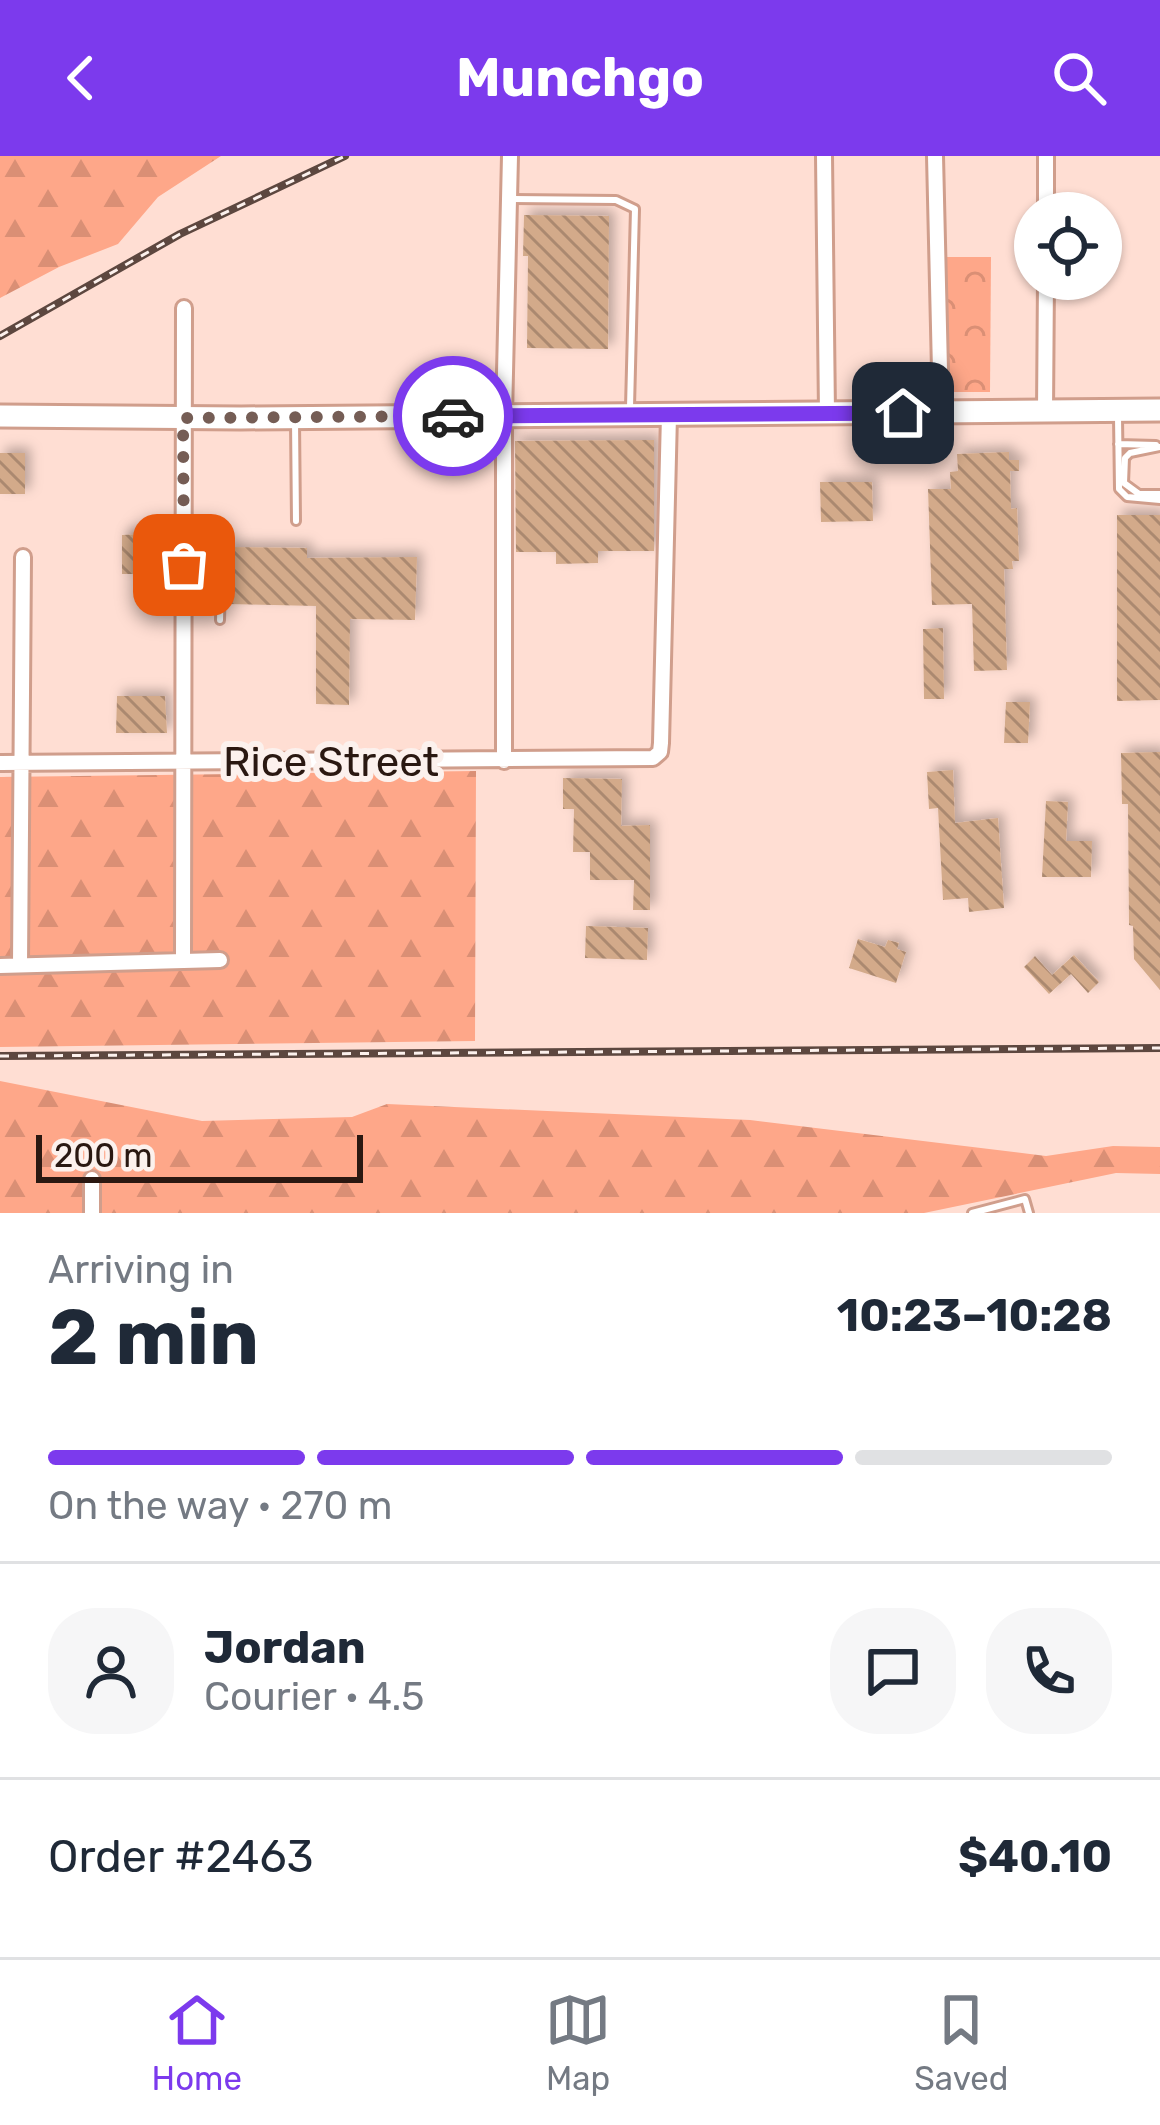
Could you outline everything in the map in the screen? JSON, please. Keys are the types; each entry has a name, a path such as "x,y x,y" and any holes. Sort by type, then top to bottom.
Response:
{"main road":[{"path":"0,416 1160,410"}],"street":[{"path":"504,761 503,416 510,156"},
{"path":"824,156 827,413"},
{"path":"935,156 940,412"},
{"path":"1046,156 1046,192"},
{"path":"1045,411 1046,300"},
{"path":"183,961 184,308"},
{"name":"Rice Street","path":"0,763 643,760 660,752 669,415"},
{"path":"20,965 23,557"},
{"path":"0,966 220,960"},
{"path":"92,1179 92,1213"}],"lane":[{"path":"509,199 616,200 634,209 629,415"},
{"path":"1118,411 1119,489 1138,500 1160,497"},
{"path":"295,418 296,521"},
{"path":"1118,444 1160,446"},
{"path":"1160,446 1125,458 1124,483 1139,494 1160,497"},
{"path":"184,565 215,567 221,583 220,620"},
{"path":"972,1213 1025,1199 1029,1213"}],"green space":[{"path":"0,156 221,156 158,197 118,244 59,267 0,298"},
{"path":"945,257 991,257 990,392 948,392"},
{"path":"476,771 475,1041 0,1047 0,777"},
{"path":"0,1081 202,1121 352,1117 387,1104 750,1120 1046,1156 1113,1146 1160,1147 1160,1174 1116,1173 924,1213 0,1213"}],"building":[{"path":"524,215 609,216 608,349 527,348"},
{"path":"654,440 654,551 598,551 598,563 556,564 556,552 516,552 515,441"},
{"path":"1009,452 1009,460 1019,460 1019,471 1010,471 1019,561 1012,561 1013,569 1004,569 1007,670 974,671 972,604 932,605 928,489 951,489 950,472 958,471 957,454"},
{"path":"0,453 25,453 25,494 0,494"},
{"path":"820,482 872,482 873,521 821,522"},
{"path":"1117,515 1160,515 1160,700 1117,701"},
{"path":"141,534 143,574 122,574 122,535"},
{"path":"226,547 307,548 307,558 417,557 415,620 350,619 349,705 316,704 316,606 228,604"},
{"path":"943,628 944,699 924,699 923,629"},
{"path":"117,696 165,696 167,733 116,733"},
{"path":"1006,702 1030,702 1028,743 1004,743"},
{"path":"1160,752 1160,990 1134,959 1133,926 1129,925 1128,804 1122,804 1121,753"},
{"path":"953,770 955,823 998,818 1004,908 969,912 968,898 943,900 938,808 929,809 927,772"},
{"path":"563,778 622,779 621,826 650,825 650,910 633,910 634,880 590,880 590,852 573,852 574,809 563,809"},
{"path":"1046,801 1068,802 1066,841 1092,841 1091,877 1042,877"},
{"path":"586,926 648,928 647,960 585,958"},
{"path":"858,939 885,947 888,940 899,943 897,949 906,952 896,983 849,968"},
{"path":"1074,955 1099,982 1088,993 1071,974 1049,994 1024,967 1035,956 1052,975"}],"railway":[{"path":"0,336 180,234 345,156"},
{"path":"0,1056 1160,1048"}],"way so far":[{"path":"184,565 183,418 453,416"}],"route":[{"path":"453,416 903,413"}]}
